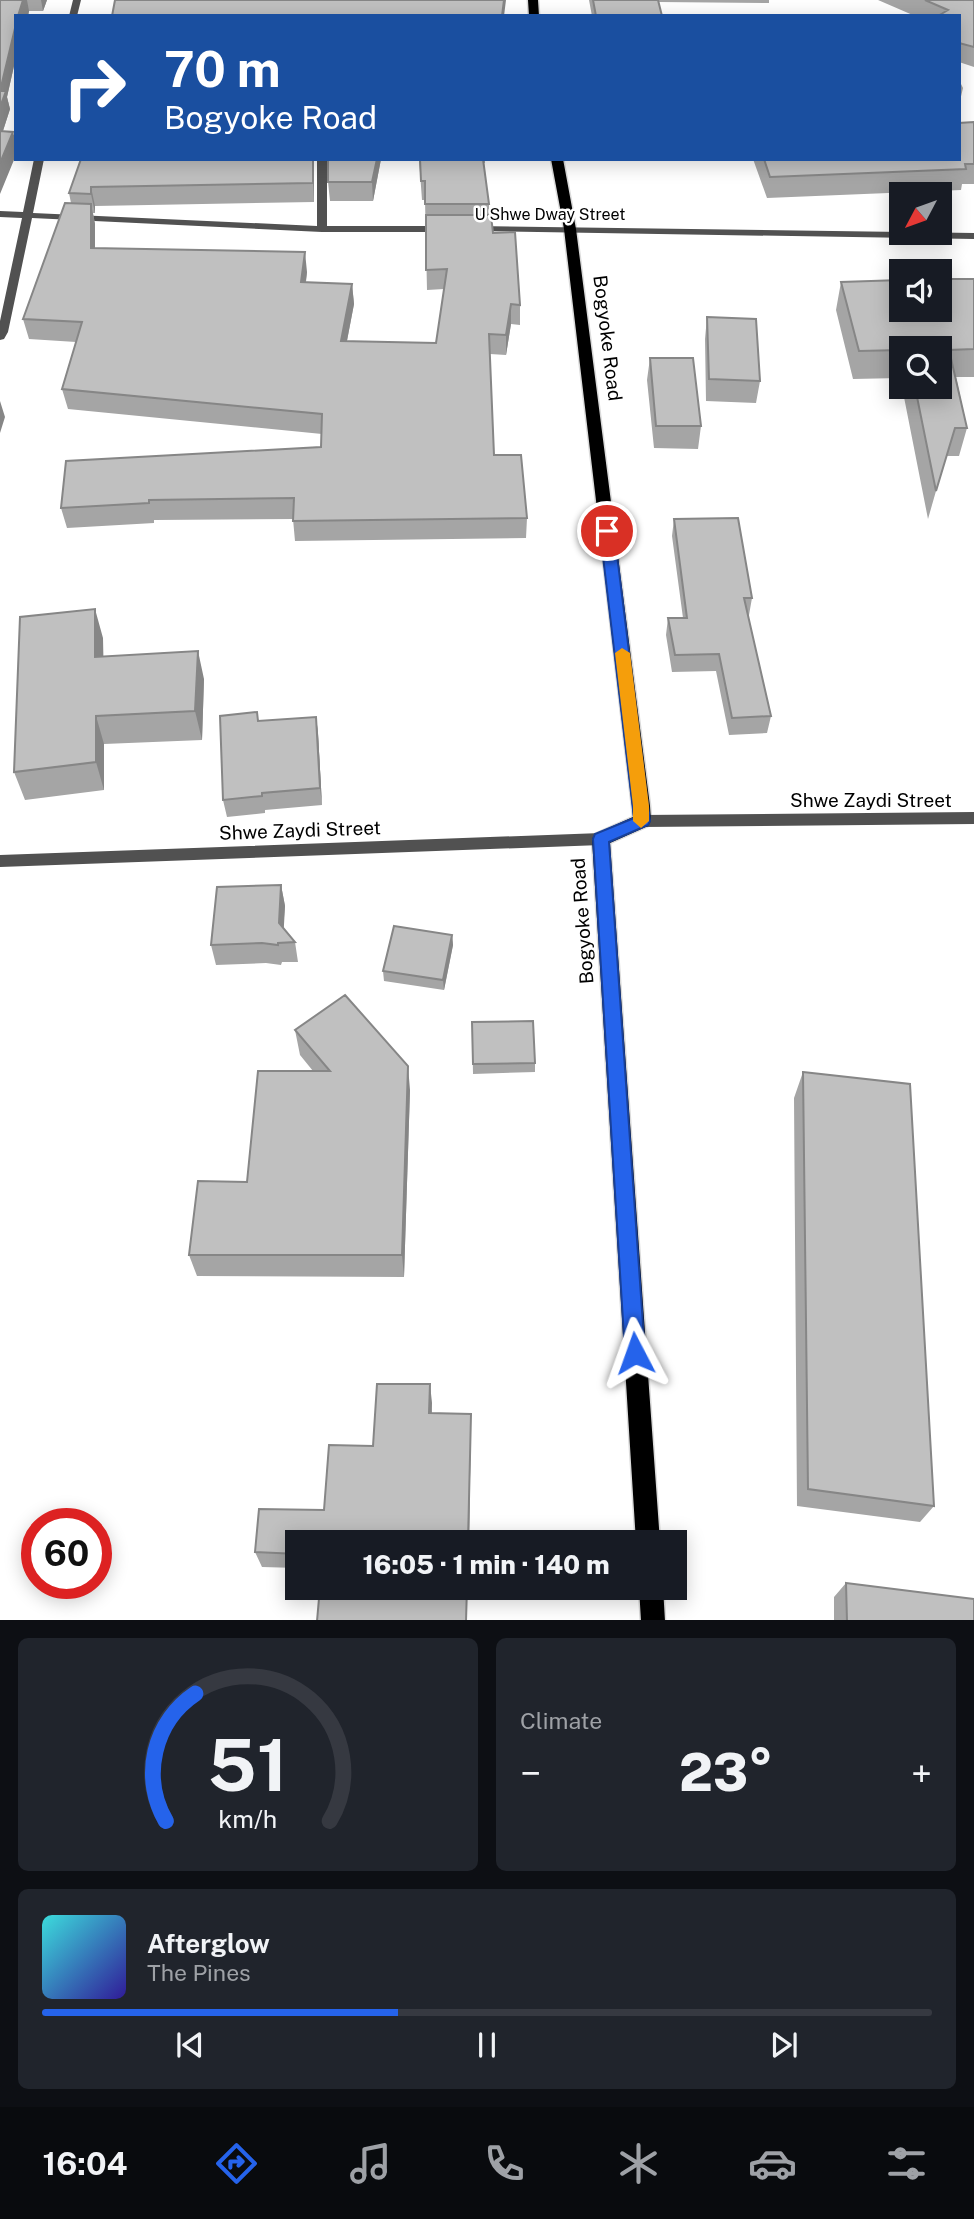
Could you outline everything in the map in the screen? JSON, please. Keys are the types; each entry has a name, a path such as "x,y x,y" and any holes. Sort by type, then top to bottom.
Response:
{"main road":[{"name":"Bogyoke Road","path":"557,161 570,229 642,821 601,839 647,1530"},
{"path":"651,1600 653,1620"}],"street":[{"path":"0,337 39,161"},
{"path":"322,161 322,229"},
{"name":"U Shwe Dway Street","path":"0,214 322,229 570,229 974,236"},
{"name":"Shwe Zaydi Street","path":"642,821 974,818"},
{"name":"Shwe Zaydi Street","path":"0,861 601,839"}],"building":[{"path":"0,0 23,0 19,14 14,14 14,32 0,91"},
{"path":"115,0 504,0 502,14 112,14"},
{"path":"593,0 658,0 662,14 596,14"},
{"path":"925,0 974,0 974,47 961,44 961,14 941,14 948,10"},
{"path":"0,91 6,91 0,107"},
{"path":"974,122 974,164 965,164 966,169 770,177 765,161 961,161 961,123"},
{"path":"0,131 13,132 0,163"},
{"path":"80,161 313,161 313,183 91,187 91,194 69,193"},
{"path":"328,161 377,161 372,182 328,182"},
{"path":"420,161 483,161 489,204 425,204 425,181 421,181"},
{"path":"65,203 91,204 91,248 305,252 301,282 352,284 341,341 436,343 447,269 426,270 426,215 491,215 493,233 515,232 520,305 511,304 506,335 489,334 494,455 521,455 527,518 293,521 294,498 149,500 149,503 61,508 66,461 321,447 322,414 62,389 82,322 23,319"},
{"path":"952,279 974,279 974,349 952,350 952,336 889,336 889,350 859,351 841,282 889,280 889,322 952,322"},
{"path":"707,317 756,319 760,381 709,379"},
{"path":"650,358 693,358 701,426 656,426"},
{"path":"952,363 967,428 955,428 936,491 917,399 952,399"},
{"path":"738,518 752,598 744,598 771,716 732,718 719,654 675,655 668,618 687,618 674,519"},
{"path":"95,609 95,657 198,651 195,711 96,716 96,762 14,772 20,617"},
{"path":"257,712 258,721 316,717 320,788 262,793 262,796 223,800 220,716"},
{"path":"281,885 279,923 295,942 278,945 211,945 217,887"},
{"path":"394,926 452,935 443,980 383,971"},
{"path":"345,995 408,1066 402,1255 189,1255 198,1181 247,1182 258,1071 330,1071 295,1030"},
{"path":"533,1021 535,1063 473,1064 472,1022"},
{"path":"803,1072 910,1084 934,1506 808,1489"},
{"path":"377,1384 430,1384 429,1413 471,1414 468,1530 285,1530 285,1553 255,1552 259,1509 324,1510 329,1445 373,1446"},
{"path":"846,1583 974,1599 974,1620 847,1620"},
{"path":"319,1600 467,1600 466,1620 317,1620"}],"slow traffic":[{"path":"622,653 641,821"}],"route":[{"path":"607,531 642,821 601,839 635,1353"}]}
